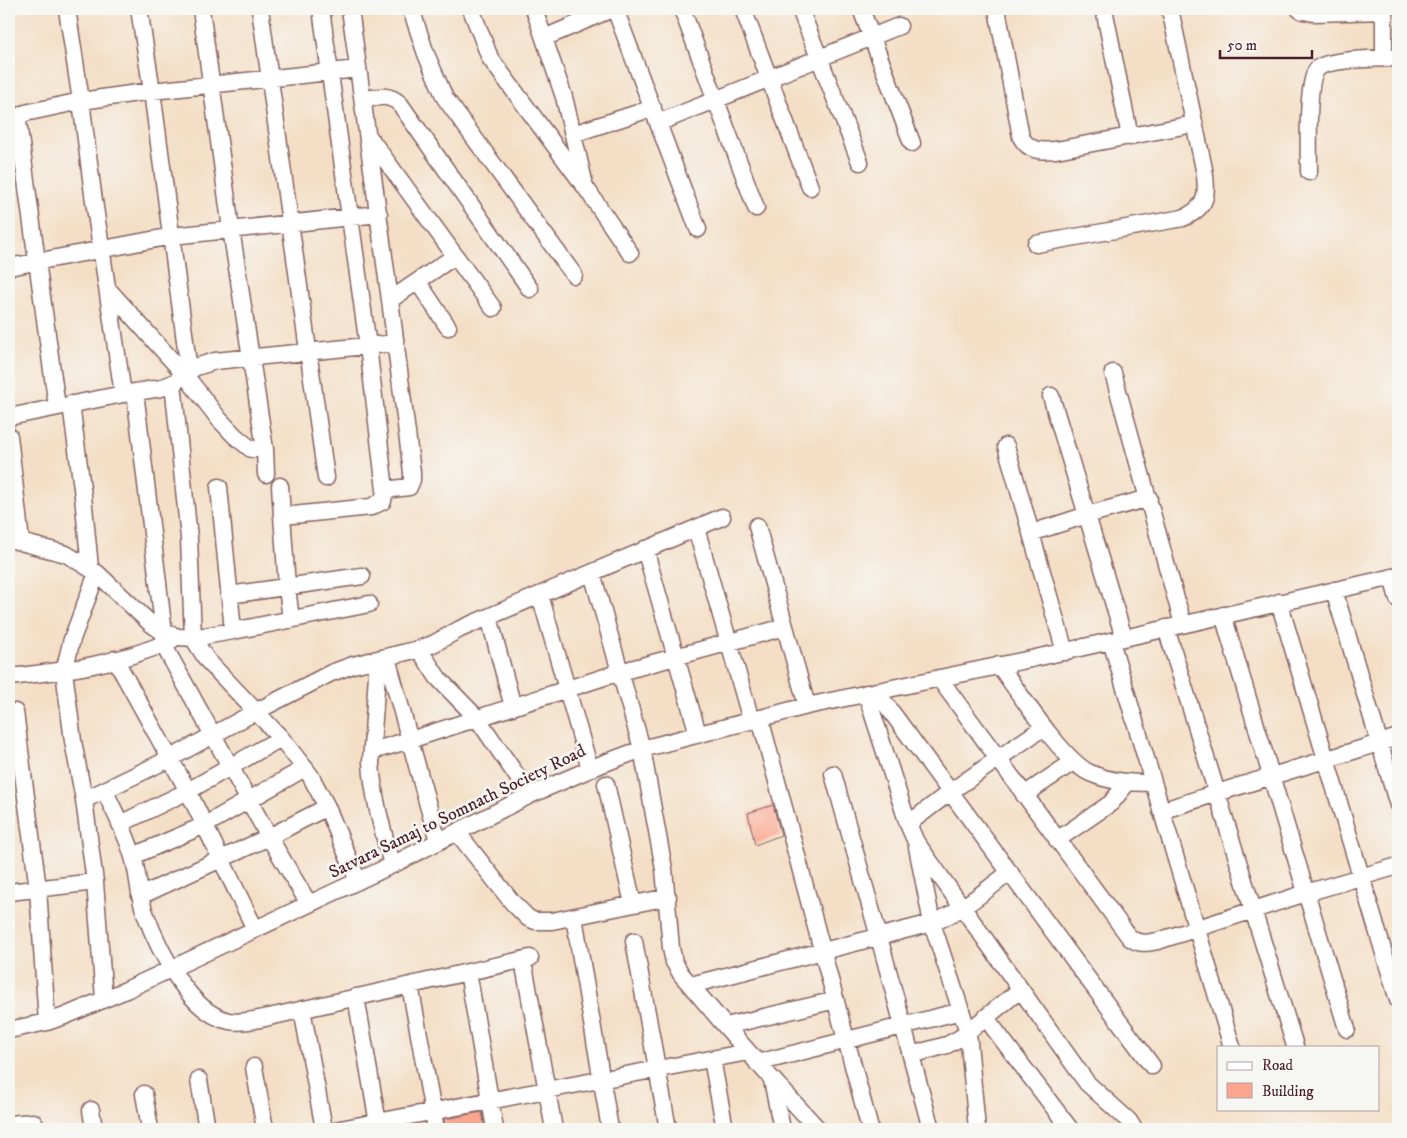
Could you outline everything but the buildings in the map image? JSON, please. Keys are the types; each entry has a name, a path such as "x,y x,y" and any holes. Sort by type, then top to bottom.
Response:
{"street":[{"path":"67,9 107,288 129,393 175,638 213,735 269,837 309,904"},
{"path":"139,9 172,236 183,377 189,538 175,638"},
{"path":"200,9 265,449 266,474"},
{"path":"260,9 326,478"},
{"path":"282,516 362,510 383,501 385,490 368,346 321,9"},
{"path":"350,9 396,343 412,480 409,487 385,490"},
{"path":"411,9 426,54 445,98 574,274"},
{"path":"471,9 490,58 586,188 630,253"},
{"path":"534,9 564,98 586,188"},
{"path":"544,38 593,12 614,9 698,228"},
{"path":"682,9 756,208"},
{"path":"743,9 810,186"},
{"path":"800,9 860,162"},
{"path":"860,9 912,143"},
{"path":"997,9 1021,137 1024,144 1035,150 1056,150 1194,124"},
{"path":"1104,9 1130,137"},
{"path":"1036,244 1183,218 1201,208 1207,188 1170,9"},
{"path":"1299,9 1314,13 1384,10 1391,58 1329,63 1318,68 1313,75 1310,89 1309,172"},
{"path":"573,134 656,116 716,100 899,26"},
{"path":"104,999 95,882 64,671 94,570 83,496 16,169 20,116 25,113 81,101 152,91 358,70"},
{"path":"363,100 388,96 400,104 530,289"},
{"path":"368,135 493,308"},
{"path":"9,267 172,236 379,214"},
{"path":"390,300 455,256"},
{"path":"418,282 448,327"},
{"path":"107,288 235,436 251,449 265,449"},
{"path":"9,417 162,388 183,377 196,367 210,363 251,357 396,343"},
{"path":"1113,373 1183,624"},
{"path":"1051,396 1087,515 1153,783 1232,1046"},
{"path":"9,436 15,540 66,554 94,570 150,623 207,660 281,738 305,768 327,807 358,881"},
{"path":"1006,446 1065,652"},
{"path":"280,486 291,620"},
{"path":"219,487 233,632"},
{"path":"1031,532 1149,498"},
{"path":"84,800 171,758 331,673 353,665 383,659 434,644 460,629 722,518"},
{"path":"757,526 807,706"},
{"path":"696,528 729,642 755,719 823,951 870,1129"},
{"path":"645,549 698,734"},
{"path":"592,573 642,749 664,869 674,962 726,1026 818,1129"},
{"path":"229,595 362,576"},
{"path":"1395,576 1398,599"},
{"name":"Satvara Samaj to Somnath Society Road","path":"9,1030 66,1016 392,865 530,795 642,749 807,706 1065,652 1395,576"},
{"path":"1334,590 1398,805"},
{"path":"540,595 590,769"},
{"path":"1279,602 1398,1000"},
{"path":"9,677 64,671 116,659 175,638 233,632 369,604"},
{"path":"1224,614 1347,1029"},
{"path":"489,617 513,707"},
{"path":"372,751 620,672 785,627"},
{"path":"1166,628 1295,1046"},
{"path":"419,649 438,678 477,718 530,795"},
{"path":"116,659 188,790 255,929"},
{"path":"383,659 410,740 438,841"},
{"path":"383,659 371,762 373,794 392,865"},
{"path":"999,666 1044,727 1073,762 1088,772 1127,783 1153,783"},
{"path":"939,678 1057,840 1130,938 1136,943 1144,944 1158,941 1306,893 1398,866"},
{"path":"871,692 950,792 1152,1066"},
{"path":"871,692 908,824 916,842 1087,1083 1123,1115 1134,1129"},
{"path":"15,712 38,889 47,1022"},
{"path":"908,824 950,792 999,760 1044,727"},
{"path":"1161,811 1327,761 1398,737"},
{"path":"120,824 231,768 281,738"},
{"path":"1024,795 1073,762"},
{"path":"133,856 205,825 305,768"},
{"path":"834,774 931,1129"},
{"path":"1057,840 1111,803 1127,783"},
{"path":"606,784 633,904"},
{"path":"105,790 133,856 145,913 171,969 182,986 195,1000 213,1014 230,1021 245,1021 468,972 528,964 554,1129"},
{"path":"140,896 269,837 327,807"},
{"path":"457,832 512,902 528,918 535,921 574,917 668,897"},
{"path":"916,842 932,923 968,1032 978,1129"},
{"path":"691,985 932,923 963,908 1010,872"},
{"path":"9,892 95,882"},
{"path":"574,917 610,1129"},
{"path":"634,941 668,1129"},
{"path":"468,972 495,1129"},
{"path":"410,985 436,1129"},
{"path":"911,1055 947,1045 968,1032 1020,990"},
{"path":"356,997 378,1126"},
{"path":"726,1026 836,1000"},
{"path":"302,1009 324,1129"},
{"path":"340,1129 378,1126 433,1112 712,1060 753,1057 846,1040 961,1011"},
{"path":"986,1018 1070,1129"},
{"path":"712,1060 725,1129"},
{"path":"254,1067 264,1129"},
{"path":"772,1079 782,1129"},
{"path":"199,1080 208,1129"},
{"path":"144,1094 150,1129"},
{"path":"91,1110 94,1129"},
{"path":"9,1124 32,1122 38,1129"}]}
